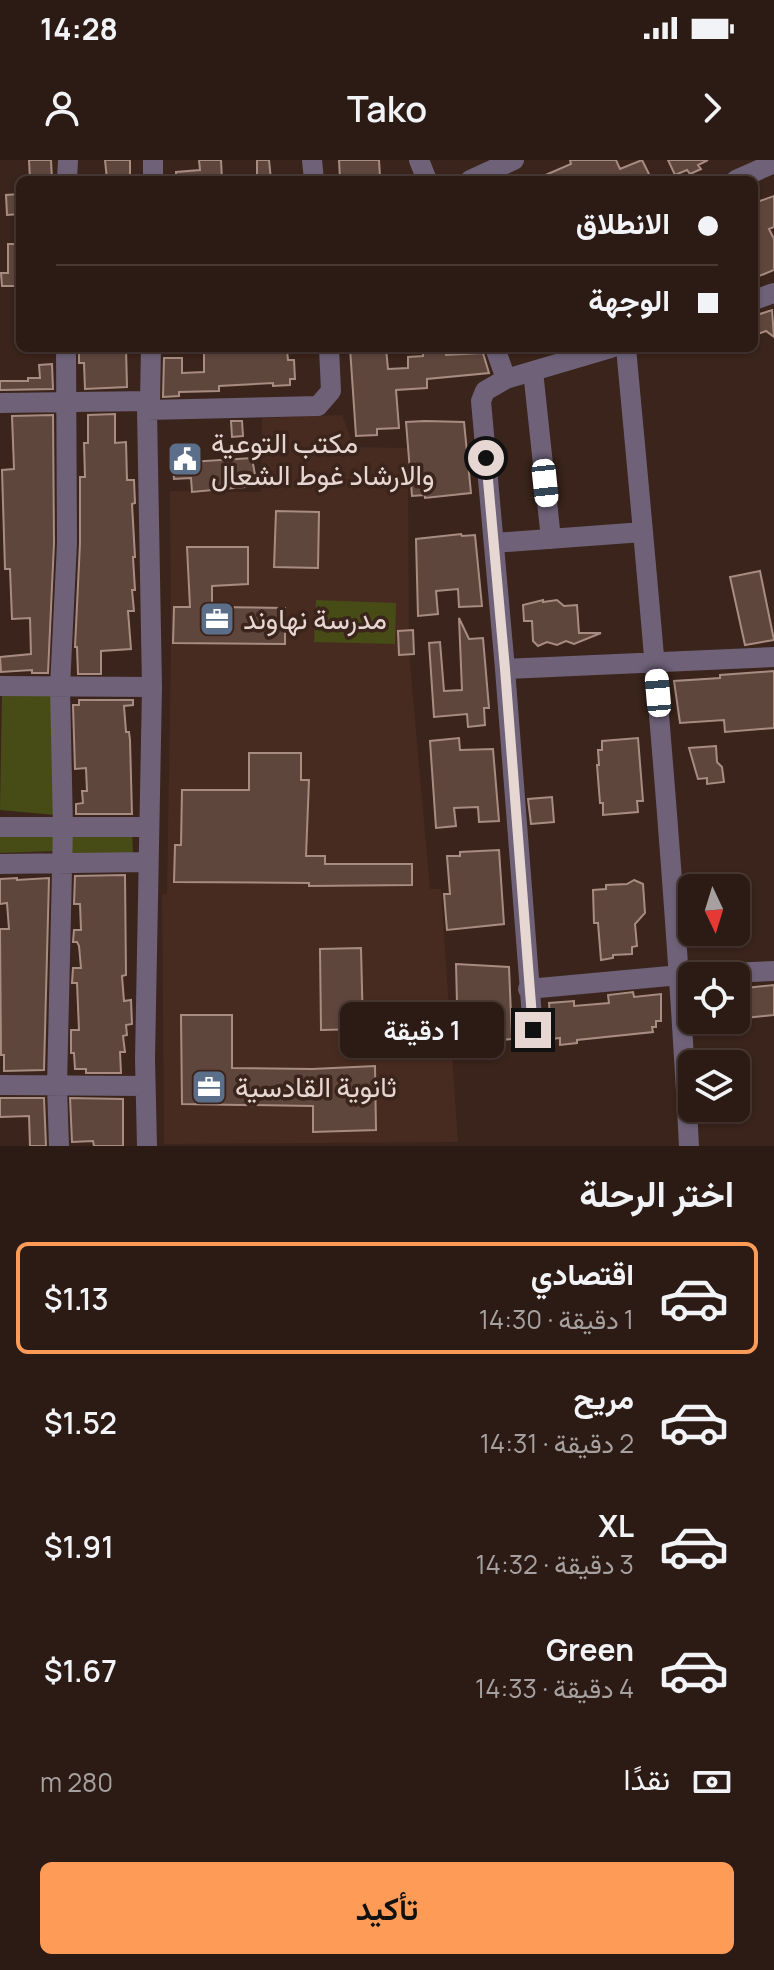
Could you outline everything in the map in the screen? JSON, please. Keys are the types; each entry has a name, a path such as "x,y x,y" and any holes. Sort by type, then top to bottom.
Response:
{"street":[{"path":"479,176 514,160"},
{"path":"745,176 774,163"},
{"path":"59,1146 57,1086 63,827 60,687 67,543 66,352"},
{"path":"147,1146 145,1086 152,687 148,406 151,352"},
{"path":"0,403 318,406 331,391 329,352"},
{"path":"496,352 506,379"},
{"path":"533,1030 481,401 485,391 506,379 597,352"},
{"path":"626,352 679,962"},
{"path":"533,371 551,539"},
{"path":"494,543 643,532"},
{"path":"505,669 774,657"},
{"path":"0,686 152,687"},
{"path":"0,827 149,827"},
{"path":"0,864 148,862"},
{"path":"750,972 774,971"},
{"path":"528,989 678,975"},
{"path":"683,1034 689,1146"},
{"path":"0,1085 145,1086"}],"shaded area":[{"path":"342,415 354,447 408,448 409,651 430,889 441,889 458,1142 164,1144 162,895 167,894 170,491 261,492 262,418"}],"green space":[{"path":"316,600 396,603 395,644 314,642"},
{"path":"56,690 55,815 0,810 2,691"},
{"path":"56,827 57,851 0,853 0,828"},
{"path":"132,829 133,853 71,855 71,831"}],"building":[{"path":"29,160 51,160 52,176 30,176"},
{"path":"105,160 130,160 130,176 107,176"},
{"path":"199,160 221,160 222,176 176,176 176,172 200,170"},
{"path":"257,160 269,160 271,176 257,176"},
{"path":"339,160 379,160 380,176 340,176"},
{"path":"570,160 616,160 620,169 642,160 650,176 543,176 571,164"},
{"path":"668,160 708,160 698,165 701,169 690,174 687,170 675,175"},
{"path":"16,194 16,214 7,215 6,195"},
{"path":"774,196 774,227 769,229 774,239 774,270 758,276 758,202"},
{"path":"8,244 16,244 16,286 2,286 1,273 8,273"},
{"path":"772,310 774,337 766,331 758,334 758,315"},
{"path":"79,352 126,352 127,387 85,389 84,363 79,363"},
{"path":"287,352 288,360 294,360 295,379 290,379 290,385 219,386 219,391 179,392 179,396 163,397 164,358 182,358 182,373 204,372 204,353"},
{"path":"350,352 386,352 388,369 408,368 408,357 423,356 423,352 446,352 446,355 483,353 489,373 427,379 427,388 396,390 399,428 377,429 377,435 356,436"},
{"path":"52,364 53,389 0,390 0,381 40,378 39,365"},
{"path":"115,414 115,443 126,442 127,480 134,480 135,590 132,590 134,611 128,611 131,649 101,651 101,674 78,674 75,647 80,477 85,477 84,443 88,443 88,415"},
{"path":"53,415 54,543 48,673 32,673 32,670 1,672 0,657 31,654 30,618 12,619 10,569 5,569 2,470 14,469 12,416"},
{"path":"231,421 242,421 243,436 232,437"},
{"path":"406,422 464,422 471,493 425,498 425,495 412,496"},
{"path":"189,453 190,462 252,458 257,486 192,492 191,478 174,479 172,455"},
{"path":"276,511 319,512 318,568 274,567"},
{"path":"475,535 482,606 459,607 458,589 436,591 438,614 418,616 416,539"},
{"path":"187,547 248,547 248,584 212,586 212,607 285,608 285,644 173,643 174,607 190,607"},
{"path":"760,571 774,640 745,645 730,577"},
{"path":"557,600 564,606 577,605 579,633 601,633 574,644 566,641 557,645 547,642 538,646 533,641 532,621 524,621 523,605"},
{"path":"459,618 469,639 483,638 489,708 484,708 485,725 468,727 467,714 434,717 429,643 440,642 444,691 462,690"},
{"path":"413,630 414,654 399,655 398,631"},
{"path":"774,671 774,728 725,732 724,720 680,723 674,681"},
{"path":"79,700 133,700 133,705 124,706 126,732 129,732 130,740 132,814 76,814 76,804 83,803 82,791 87,791 86,768 75,769 73,705 79,705"},
{"path":"459,738 460,750 493,749 499,821 479,822 478,807 454,808 456,826 436,828 430,741"},
{"path":"638,738 643,801 637,801 638,812 603,815 597,765 602,741"},
{"path":"716,746 717,762 722,767 724,782 707,784 707,778 698,779 689,748"},
{"path":"249,753 301,753 301,780 309,780 306,856 325,856 325,864 412,864 412,885 174,882 175,845 181,845 182,790 249,790"},
{"path":"552,797 554,822 531,824 528,799"},
{"path":"499,850 504,924 447,930 444,894 450,894 447,856 460,856 460,852"},
{"path":"125,875 126,975 122,976 124,1001 131,1000 132,1024 126,1025 127,1035 123,1036 125,1052 120,1052 121,1073 86,1073 86,1069 75,1069 74,1053 71,1053 71,1030 79,1030 77,983 72,983 73,968 81,968 79,946 73,942 74,930 81,930 80,904 74,904 75,876"},
{"path":"49,878 44,1070 4,1071 4,1055 1,1055 0,929 9,929 7,903 0,904 0,879"},
{"path":"634,880 643,884 645,913 635,924 637,946 632,947 632,954 613,955 613,958 601,960 598,923 594,923 593,890"},
{"path":"361,948 363,1029 321,1030 320,949"},
{"path":"456,964 509,967 512,1039 472,1045 472,1042 458,1043"},
{"path":"774,985 774,1015 750,1018 750,988"},
{"path":"633,992 634,997 661,994 661,1021 656,1021 653,1032 577,1040 577,1043 560,1045 560,1038 552,1039 549,1003 574,1001 574,1006 609,1003 608,995"},
{"path":"181,1015 232,1015 232,1068 375,1066 376,1130 313,1132 313,1106 182,1104"},
{"path":"0,1098 44,1098 46,1146 30,1146 29,1116 0,1117"},
{"path":"70,1098 123,1099 123,1146 94,1146 93,1141 72,1142"}],"place":[{"name":"مكتب التوعية والارشاد غوط الشعال","path":"185,459"},
{"name":"مدرسة نهاوند","path":"217,619"},
{"name":"ثانوية القادسية","path":"209,1087"}],"route":[{"path":"486,458 533,1030"}]}
